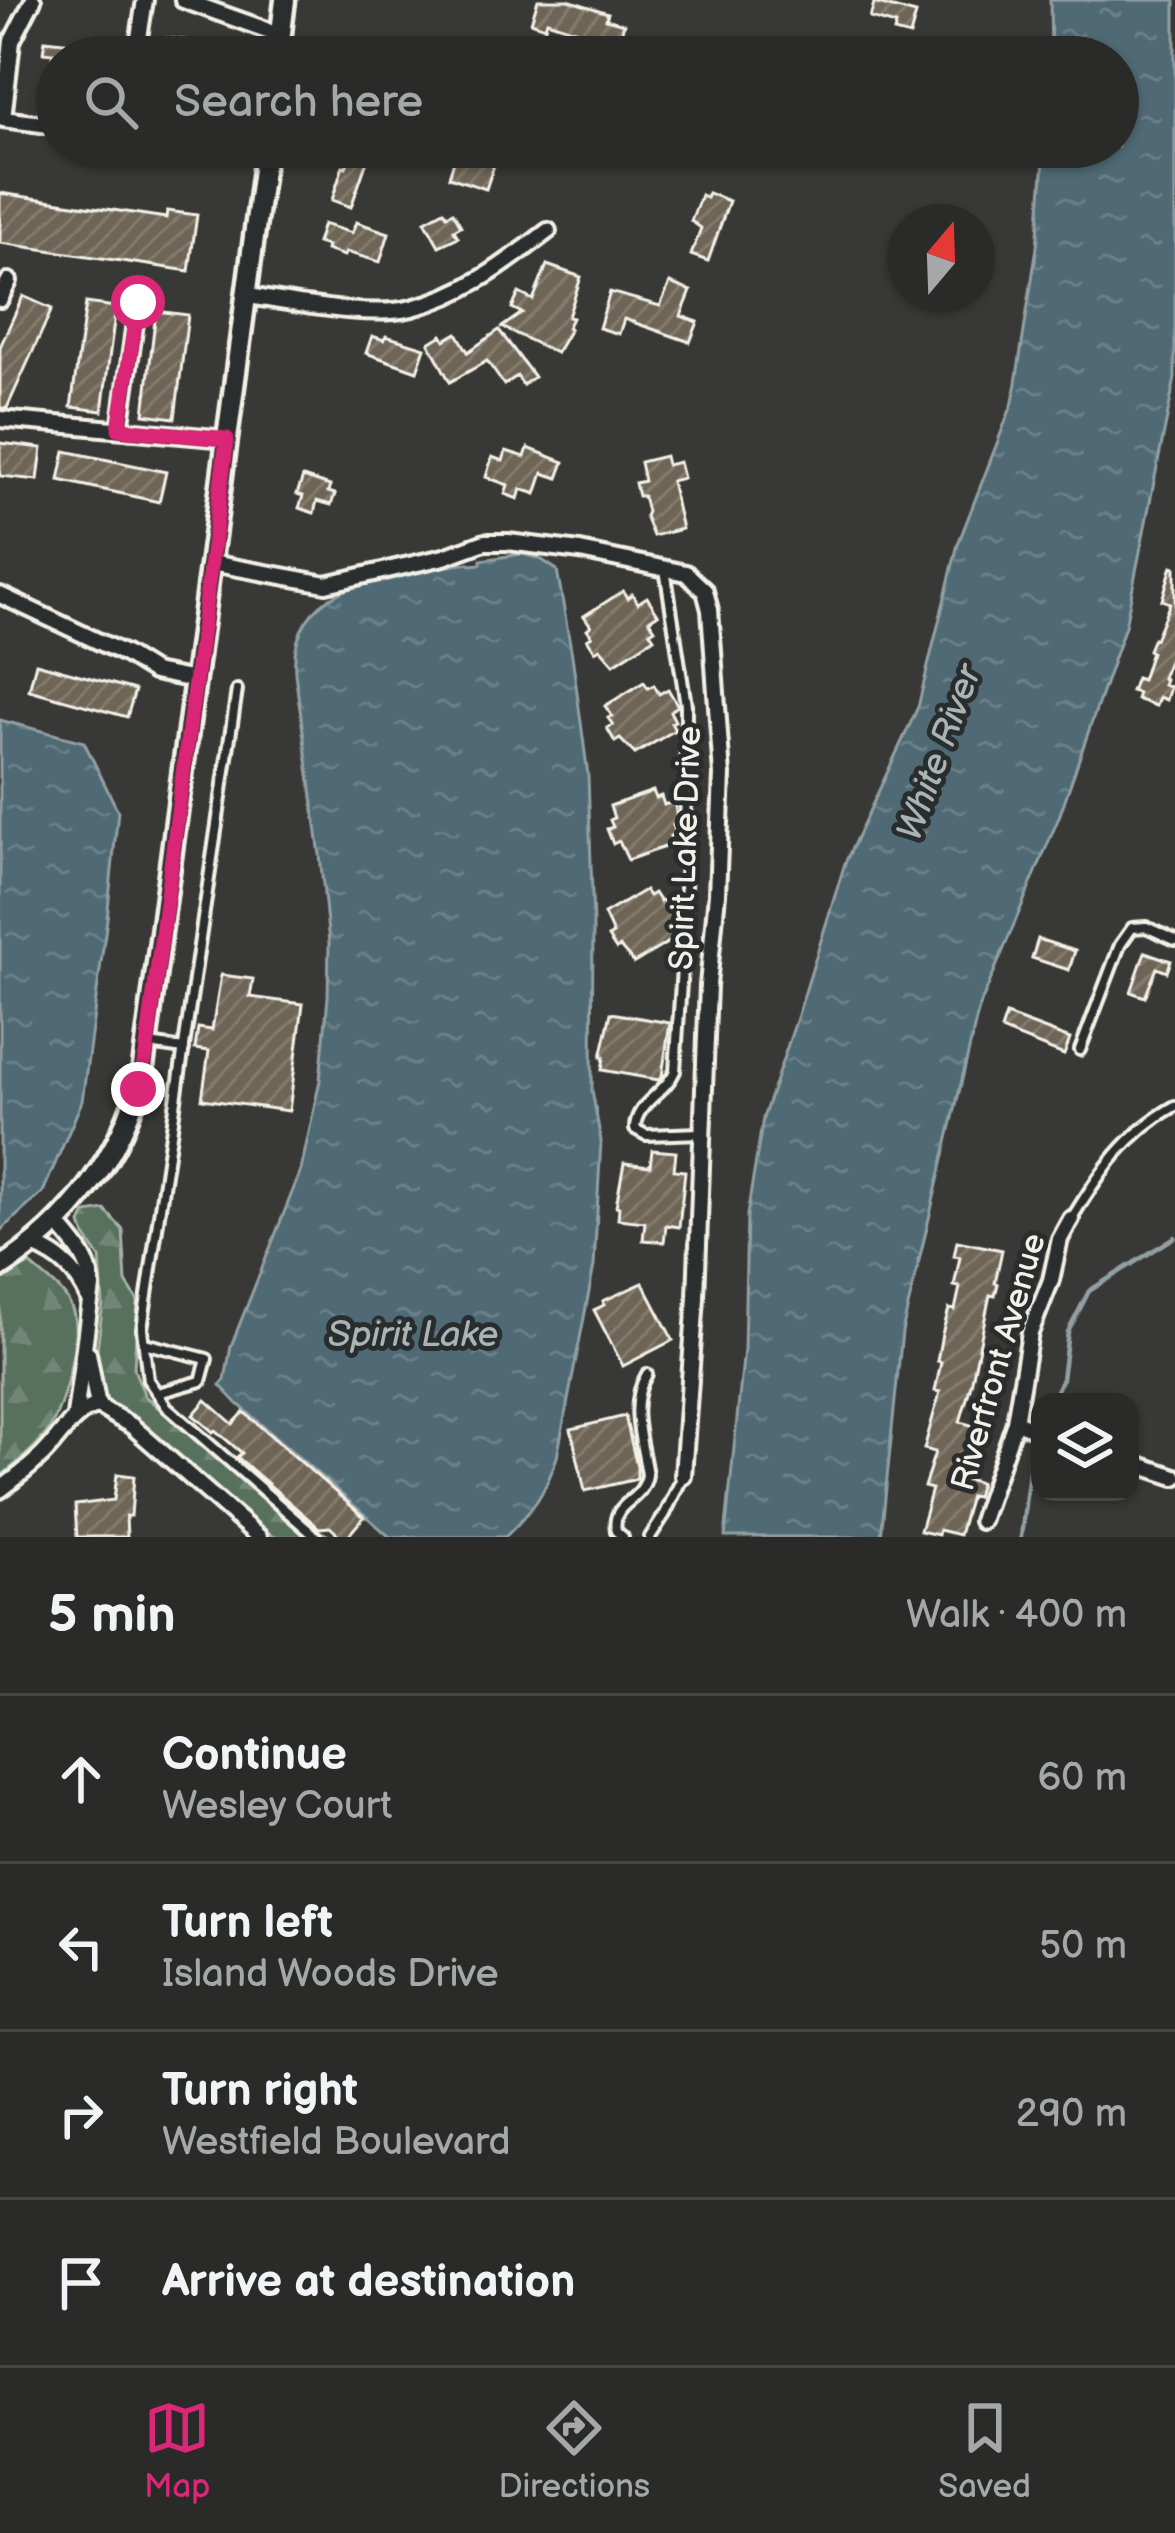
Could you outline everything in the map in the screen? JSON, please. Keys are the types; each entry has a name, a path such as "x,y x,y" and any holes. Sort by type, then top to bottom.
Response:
{"street":[{"path":"33,0 12,41 3,119 36,123"},
{"path":"139,36 145,0"},
{"path":"183,0 281,35 285,0"},
{"path":"0,1268 57,1223 90,1185 136,1097 263,168"},
{"path":"247,296 360,310 408,310 463,290 548,231"},
{"path":"0,299 8,281"},
{"path":"119,429 138,302"},
{"path":"0,418 227,439"},
{"name":"Spirit Lake Drive","path":"211,562 326,584 496,542 580,551 664,568 693,577 705,591 722,775 683,1476"},
{"path":"0,595 125,653 154,672 195,680"},
{"name":"Riverfront Avenue","path":"981,1522 1015,1422 1028,1344 1071,1219"},
{"path":"0,1490 87,1410 91,1270 57,1223"},
{"path":"33,1245 70,1267 91,1293"},
{"path":"86,1342 80,1366 87,1410"},
{"path":"87,1410 132,1426 259,1537"},
{"path":"1015,1422 1031,1428"},
{"path":"1139,1465 1175,1478"}],"lane":[{"path":"664,568 686,705 685,924 676,1071 669,1086 638,1112 634,1129 646,1135 701,1133"},
{"path":"237,690 142,1328 148,1380 167,1407 316,1537"},
{"path":"1080,1050 1120,945 1132,928 1147,927 1175,940"},
{"path":"147,1043 184,1049"},
{"path":"1071,1219 1115,1153 1175,1106"},
{"path":"144,1343 207,1359 201,1381 158,1393"},
{"path":"623,1537 614,1519 623,1505 638,1497 647,1475 635,1405 647,1374"},
{"path":"650,1537 683,1476"}],"green space":[{"path":"105,1210 123,1230 126,1282 138,1301 134,1369 145,1396 272,1506 331,1537 274,1537 107,1401 96,1357 103,1304 100,1258 81,1224 86,1213"},
{"path":"30,1264 70,1304 75,1324 73,1355 48,1431 0,1477 0,1279"}],"water":[{"name":"White River","path":"1050,0 1175,0 1175,378 1125,626 1059,817 979,1008 902,1332 881,1537 725,1537 744,1349 747,1215 763,1118 845,863 918,707 958,544 1013,402 1037,247 1043,168 1139,168 1139,36 1051,36"},
{"name":"Spirit Lake","path":"522,554 557,570 588,775 592,1090 601,1141 594,1266 557,1457 531,1510 505,1537 390,1537 220,1385 301,1170 320,1080 329,943 295,673 297,641 309,617 328,599 353,587"},
{"path":"0,720 84,742 118,811 82,1101 43,1192 0,1231"}],"building":[{"path":"538,0 568,0 608,13 606,19 624,24 620,36 593,36 547,21 545,27 531,22"},
{"path":"874,3 916,14 910,36 894,32 896,25 870,18"},
{"path":"342,168 365,168 351,207 332,200"},
{"path":"452,168 493,168 486,189 449,177"},
{"path":"0,193 166,218 167,211 197,215 189,271 0,243"},
{"path":"708,193 729,201 708,261 691,255 701,228 691,221 701,195 706,198"},
{"path":"444,211 447,215 453,212 461,226 454,230 458,237 439,246 425,221"},
{"path":"356,222 389,233 380,262 346,252 344,256 317,243 323,224 352,233"},
{"path":"547,265 581,277 568,317 572,318 570,329 556,353 502,327 522,313 512,308 519,293 533,300"},
{"path":"670,283 691,291 681,316 698,322 690,342 624,319 619,334 599,328 610,292 660,306"},
{"path":"23,296 52,309 7,408 0,408 0,347"},
{"path":"86,303 116,307 102,411 71,407"},
{"path":"156,311 188,315 175,418 144,414"},
{"path":"499,330 534,377 523,385 517,376 504,385 487,361 450,382 429,343 457,333 468,352"},
{"path":"372,336 425,348 417,371 366,353"},
{"path":"0,443 42,448 38,480 0,476"},
{"path":"528,448 564,462 558,478 543,473 536,494 521,489 518,499 505,494 508,485 486,477 492,457 503,461 506,451 525,457"},
{"path":"65,451 166,472 159,502 59,480"},
{"path":"665,456 667,465 679,462 683,478 671,481 682,529 653,536 635,483 644,481 640,462"},
{"path":"303,477 330,486 328,492 335,494 331,505 317,501 314,513 299,508 303,496 297,494"},
{"path":"1172,566 1175,646 1162,678 1163,685 1170,687 1166,700 1159,697 1156,706 1136,699 1138,693 1131,691 1136,678 1142,680 1148,650 1170,603 1162,600"},
{"path":"623,591 638,603 647,597 658,614 649,620 654,638 614,664 587,639 592,636 587,629 591,626 584,616"},
{"path":"36,663 135,690 127,717 29,690"},
{"path":"644,682 648,688 654,685 659,694 668,689 678,706 670,711 675,730 635,754 620,739 615,742 607,728 613,725 608,718 612,716 605,706"},
{"path":"653,791 664,805 675,801 673,844 628,860 607,829 613,827 610,806"},
{"path":"645,890 660,902 669,897 677,910 670,920 675,938 634,963 608,937 613,934 604,914"},
{"path":"1038,939 1075,951 1069,970 1032,958"},
{"path":"1145,952 1171,961 1167,972 1157,968 1145,997 1131,992"},
{"path":"221,975 253,979 250,997 303,1004 289,1111 202,1099 209,1051 195,1049 198,1028 212,1030"},
{"path":"611,1013 670,1023 659,1080 602,1070"},
{"path":"1006,1015 1070,1039 1064,1055 1001,1030"},
{"path":"652,1150 676,1152 674,1170 685,1171 679,1227 666,1225 664,1242 643,1240 645,1222 618,1219 616,1206 624,1163 650,1166"},
{"path":"957,1241 1002,1250 998,1284 995,1296 990,1295 960,1422 982,1428 966,1479 980,1483 976,1497 970,1496 959,1535 939,1530 938,1535 920,1531 932,1489 924,1487 935,1452 924,1449 940,1392 935,1391 942,1334 960,1287 954,1286 960,1257 954,1256"},
{"path":"643,1283 673,1340 623,1366 594,1310"},
{"path":"206,1400 233,1424 244,1412 364,1517 347,1537 330,1527 319,1528 237,1457 242,1453 193,1415"},
{"path":"625,1416 637,1479 585,1491 571,1429"},
{"path":"117,1474 134,1476 127,1537 77,1537 75,1505 114,1500"}],"waterway":[{"path":"1055,1393 1062,1379 1068,1332 1089,1291 1175,1237"},
{"path":"1021,1537 1031,1454"}],"route":[{"path":"138,302 119,429 227,439 138,1089"}]}
